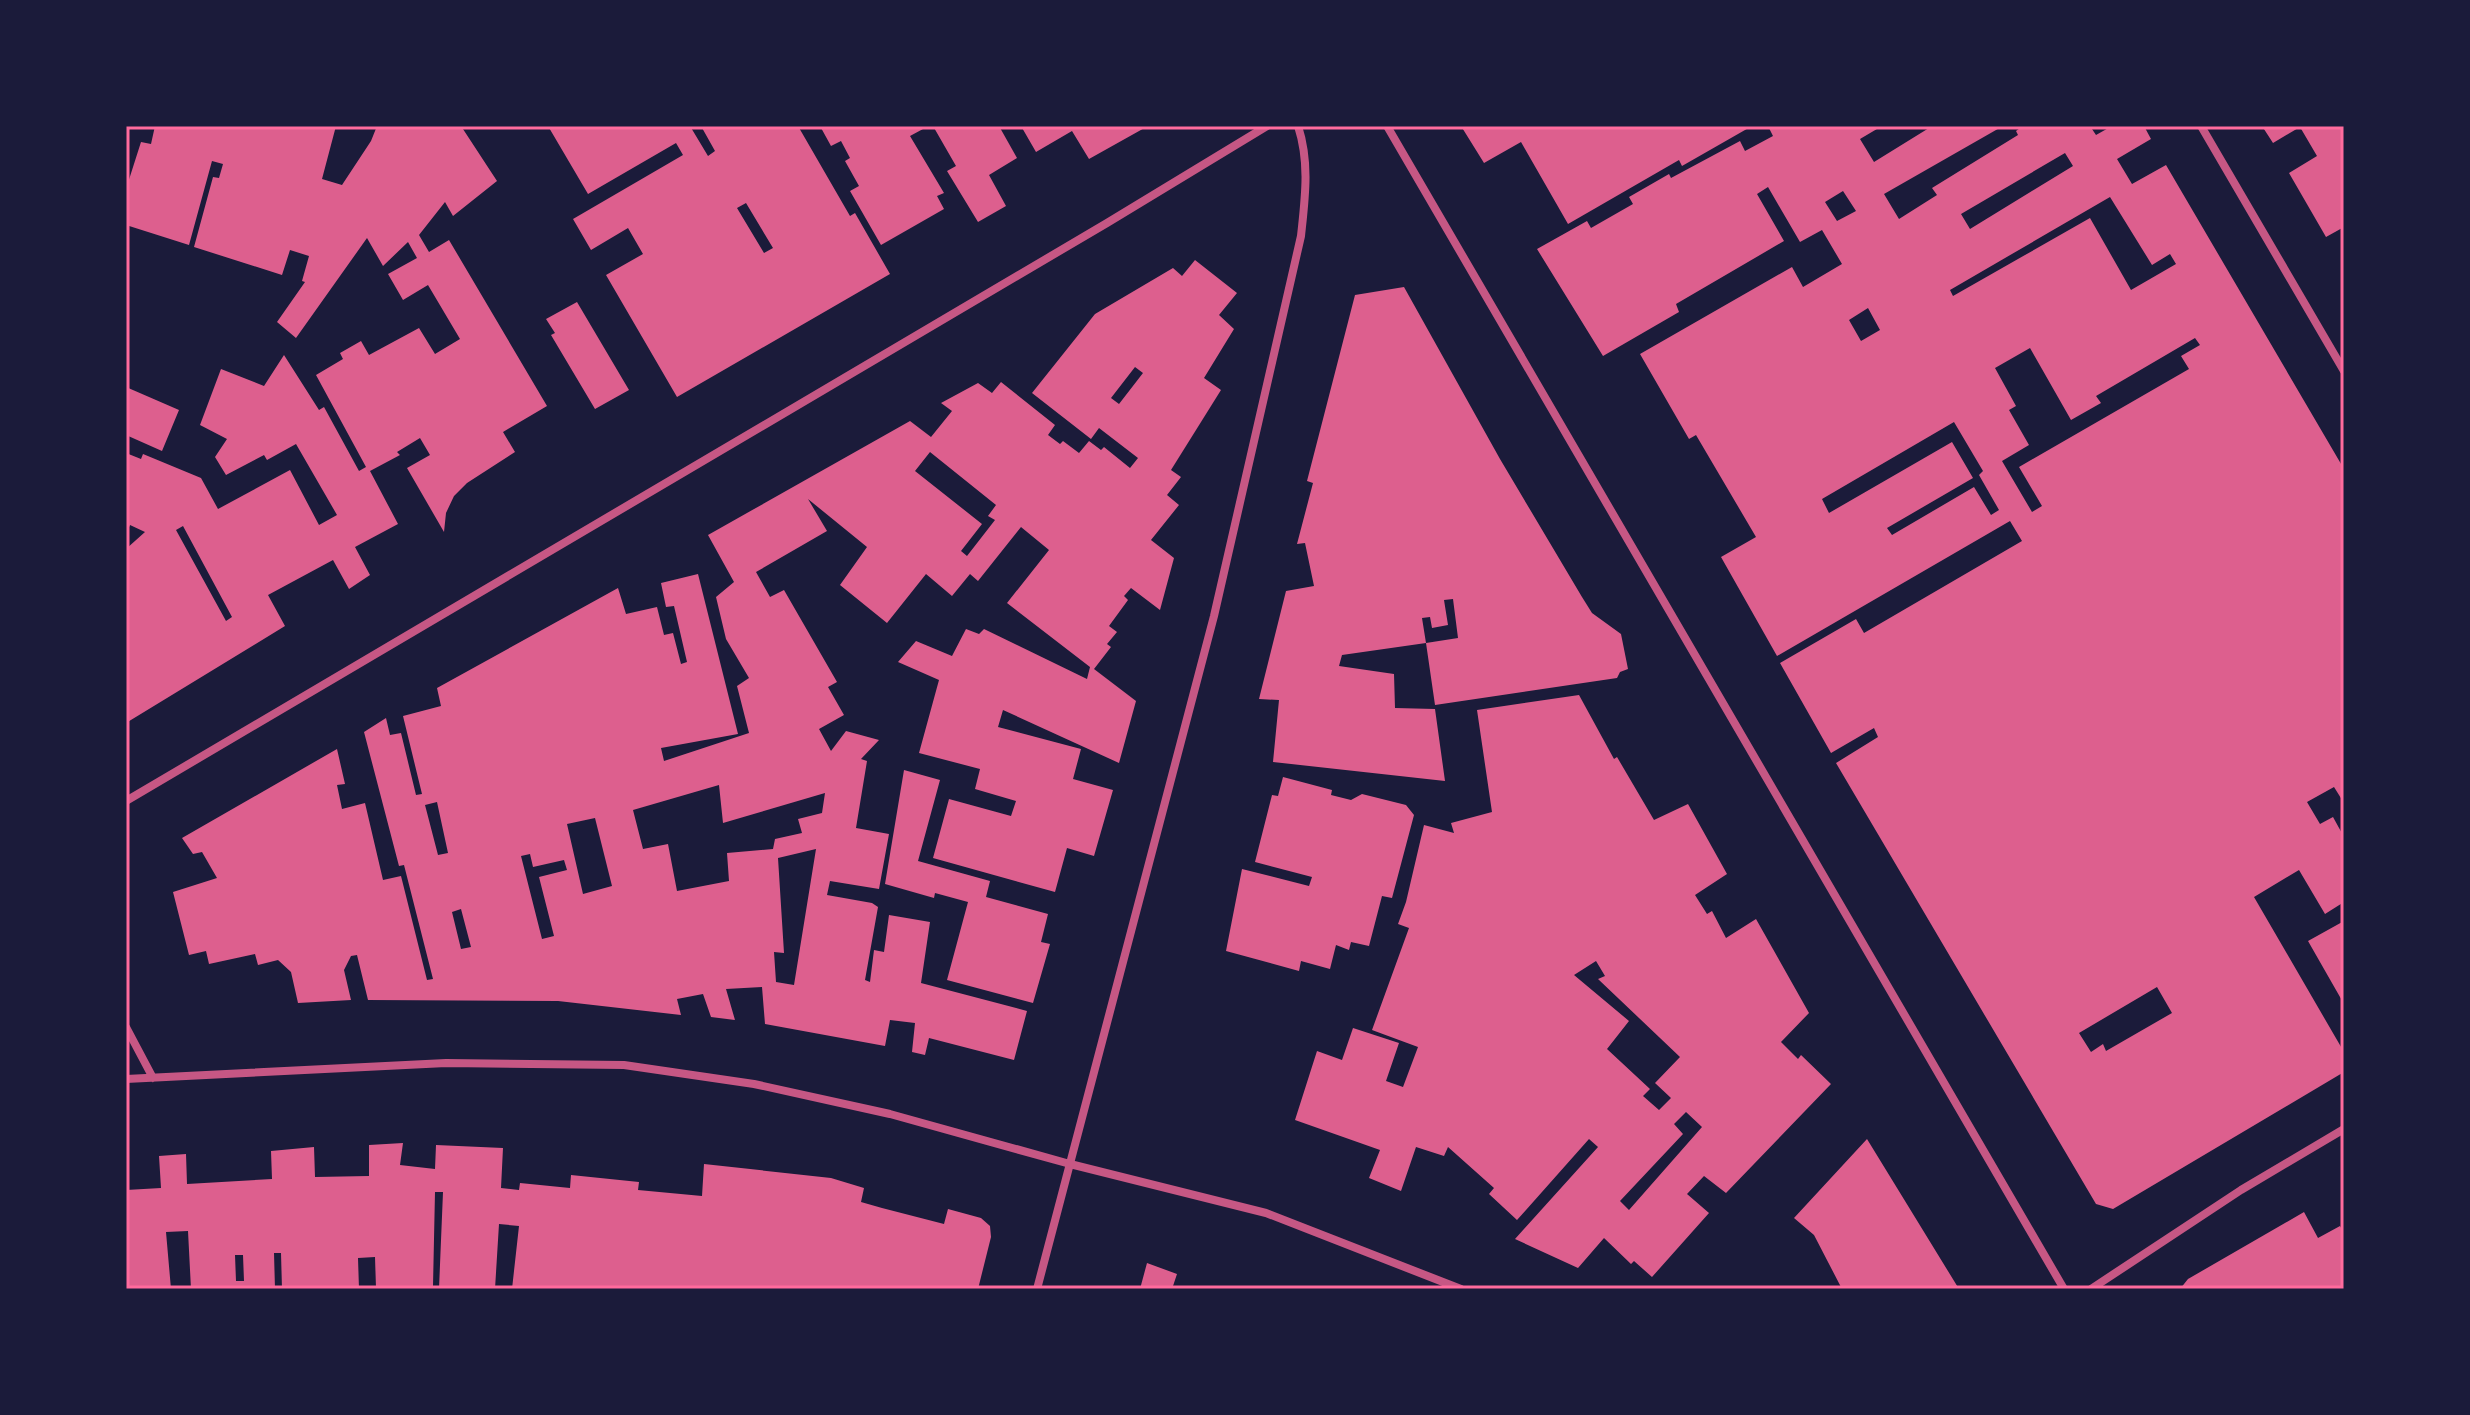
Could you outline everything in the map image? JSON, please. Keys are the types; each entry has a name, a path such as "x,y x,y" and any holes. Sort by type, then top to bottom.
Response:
{"street":[{"path":"126,801 1267,126"},
{"path":"1037,1289 1214,616 1301,236 1307,181 1298,126"},
{"path":"1387,126 2064,1289"},
{"path":"2201,126 2344,371"},
{"path":"126,1027 153,1078"},
{"path":"126,1079 446,1063 624,1065 754,1084 890,1114 1070,1164 1266,1213 1461,1289"},
{"path":"2091,1289 2241,1190 2344,1129"}],"building":[{"path":"155,126 336,126 322,179 342,185 371,141 377,126 461,126 497,181 453,216 445,202 419,235 429,252 449,240 547,406 503,432 515,452 467,483 454,496 446,513 444,532 407,468 430,455 420,438 397,452 400,455 370,471 398,524 355,547 370,575 349,589 333,560 268,595 285,626 126,723 126,549 145,532 130,525 126,534 126,453 141,459 143,454 201,478 218,509 290,470 319,525 337,515 296,444 267,460 264,455 226,475 215,457 227,439 200,425 221,369 264,386 284,355 319,410 324,407 359,471 366,467 316,375 343,359 340,353 361,341 369,355 419,328 435,354 460,339 428,285 403,300 388,274 417,258 408,242 383,266 367,238 296,338 277,322 305,282 302,281 309,256 290,250 282,275 194,247 213,177 219,178 223,164 212,161 189,245 126,225 126,189 141,142 151,144","holes":["183,526 232,617 226,621 176,530"]},
{"path":"548,126 690,126 708,156 715,151 701,126 798,126 850,216 855,213 890,274 677,397 606,275 643,254 628,228 591,250 573,219 683,155 676,143 588,194","holes":["746,203 773,248 764,253 737,208"]},
{"path":"820,126 922,126 923,129 910,136 944,193 937,196 944,209 881,245 850,191 859,186 845,161 850,158 841,141 831,146"},
{"path":"933,126 999,126 1017,158 989,175 1006,206 978,222 947,171 956,166"},
{"path":"1021,126 1148,126 1089,159 1072,131 1036,152"},
{"path":"1461,126 1752,126 1682,166 1679,160 1568,224 1521,142 1484,163"},
{"path":"1768,126 1882,126 1860,139 1874,162 1928,126 2003,126 1884,194 1899,219 1937,195 1932,188 2018,135 2016,131 2023,126 2090,126 2096,135 2112,126 2144,126 2151,139 2117,159 2132,184 2166,165 2344,469 2344,803 2334,787 2307,802 2320,824 2333,817 2344,837 2344,902 2325,914 2299,870 2254,897 2344,1052 2344,1072 2113,1209 2096,1204 1836,763 1878,737 1874,728 1831,753 1780,663 1856,619 1864,633 2022,541 2010,521 1777,656 1721,557 1756,537 1696,435 1689,439 1640,354 1792,267 1803,287 1842,264 1822,230 1800,242 1768,187 1757,194 1784,241 1676,304 1679,312 1603,356 1537,249 1587,221 1591,228 1633,204 1629,197 1669,174 1671,178 1740,141 1745,151 1773,136","holes":["2065,153 2073,166 1970,229 1961,214","1843,191 1856,211 1837,221 1825,202","2110,197 2152,265 2170,254 2176,264 2131,290 2090,218 1953,296 1950,290","1868,308 1880,330 1861,341 1849,320","2195,338 2200,345 2181,356 2189,369 2019,467 2042,506 2032,512 2002,461 2029,445 2009,410 2016,406 1995,368 2030,348 2071,420 2101,403 2096,396","1954,422 1983,471 1979,475 1999,510 1991,515 1974,487 1892,535 1887,528 1973,478 1952,442 1829,513 1822,499","2157,987 2172,1013 2106,1051 2103,1044 2091,1052 2079,1033"]},
{"path":"2262,126 2344,126 2344,227 2326,237 2289,173 2317,156 2300,127 2273,143"},
{"path":"1195,260 1237,293 1219,315 1234,329 1204,378 1221,390 1171,470 1181,477 1167,495 1179,505 1151,540 1174,558 1160,610 1131,588 1124,596 1128,600 1109,626 1117,632 1107,644 1111,647 1094,669 1136,701 1119,763 1003,710 998,727 1081,749 1073,779 1113,790 1094,856 1067,848 1055,892 933,858 949,799 1011,816 1016,801 975,789 980,769 919,753 939,680 898,662 916,641 952,656 966,629 979,634 984,629 1087,679 1090,667 1007,603 1049,550 1021,527 978,581 970,574 952,596 926,574 887,623 840,585 867,547 808,499 827,531 756,572 770,597 784,590 837,682 828,687 844,715 819,729 831,751 846,731 879,740 861,759 867,761 856,828 889,834 879,889 830,881 827,895 872,903 878,907 865,980 870,982 874,950 884,952 889,915 930,922 921,983 1027,1011 1014,1060 929,1038 925,1055 912,1052 915,1023 890,1020 885,1046 765,1024 762,987 726,989 735,1020 711,1017 703,994 677,999 681,1015 558,1001 368,1000 357,955 351,956 344,970 351,1000 298,1003 291,972 278,960 258,965 255,954 209,964 206,951 189,955 173,892 217,878 202,852 193,854 182,838 337,749 345,784 337,785 342,809 365,803 383,880 401,876 427,980 433,979 404,865 399,866 364,732 386,718 390,735 401,733 416,795 422,794 403,716 441,706 437,688 618,588 626,614 657,607 664,635 673,633 681,664 687,662 674,606 666,607 661,583 698,574 738,734 661,748 664,761 749,733 737,686 749,678 726,639 716,597 734,582 708,535 910,421 931,437 952,411 941,403 978,383 992,393 1001,382 1055,425 1048,435 1060,444 1063,441 1079,453 1089,441 1101,450 1104,447 1130,468 1138,458 1099,428 1091,439 1032,393 1095,314 1173,268 1182,276","holes":["1135,367 1143,373 1119,404 1111,398","930,452 996,505 988,516 995,520 967,556 961,551 982,524 915,471","719,785 723,823 825,793 822,813 798,819 802,833 775,839 773,849 727,853 729,881 677,891 668,844 643,849 633,810","437,802 448,853 438,855 425,805","595,818 612,886 583,894 567,824","816,849 794,985 776,982 774,952 784,953 778,858","530,854 533,867 564,860 567,870 539,877 554,936 542,939 521,856","461,909 471,947 461,949 452,912"]},
{"path":"1404,287 1500,459 1592,613 1621,634 1628,669 1620,672 1617,678 1435,705 1426,643 1342,655 1339,666 1394,674 1395,708 1435,709 1445,781 1273,762 1279,700 1259,699 1286,591 1314,586 1305,543 1297,544 1313,483 1307,481 1355,295","holes":["1453,599 1458,638 1426,643 1422,618 1430,617 1432,628 1448,625 1444,600"]},
{"path":"577,302 629,390 595,409 551,335 555,333 546,319"},
{"path":"126,387 179,410 162,451 126,435"},
{"path":"1579,695 1614,759 1617,757 1654,820 1688,804 1727,874 1695,895 1707,914 1712,911 1726,938 1756,919 1809,1013 1781,1042 1798,1059 1801,1055 1831,1084 1726,1193 1704,1176 1687,1194 1709,1213 1652,1277 1634,1261 1631,1264 1604,1238 1578,1268 1515,1239 1598,1147 1589,1139 1517,1220 1489,1194 1494,1188 1448,1147 1444,1156 1416,1147 1401,1191 1369,1178 1380,1150 1295,1120 1317,1051 1342,1060 1353,1028 1399,1043 1386,1081 1403,1087 1418,1047 1372,1030 1409,928 1398,924 1424,825 1454,833 1451,823 1492,812 1477,710","holes":["1596,961 1605,976 1598,979 1680,1057 1655,1083 1671,1098 1659,1110 1643,1096 1650,1089 1607,1049 1629,1021 1574,975","1686,1112 1702,1127 1629,1210 1620,1201 1683,1134 1674,1124"]},
{"path":"904,770 940,780 918,861 990,881 986,897 1048,914 1041,942 1050,944 1033,1003 947,980 968,902 935,893 934,898 885,884"},
{"path":"1283,777 1332,790 1331,795 1351,800 1362,794 1406,805 1414,815 1392,898 1382,896 1369,946 1351,942 1349,950 1336,945 1330,969 1301,961 1299,971 1226,951 1242,869 1309,886 1312,877 1255,862 1272,795 1278,796"},
{"path":"2344,921 2344,1004 2308,941"},
{"path":"1867,1139 1959,1289 1842,1289 1814,1235 1794,1218"},
{"path":"403,1143 400,1165 435,1169 436,1145 503,1148 501,1188 519,1190 520,1183 570,1188 571,1175 639,1182 638,1190 702,1196 704,1164 831,1178 864,1188 861,1202 882,1208 944,1224 948,1209 981,1218 990,1226 991,1237 978,1289 512,1289 519,1226 499,1224 495,1289 439,1289 443,1192 435,1192 433,1286 419,1289 376,1288 375,1257 358,1258 359,1289 282,1289 281,1253 274,1253 275,1289 191,1289 188,1231 166,1232 171,1289 126,1289 126,1190 161,1188 159,1156 186,1154 187,1184 272,1179 271,1151 314,1147 315,1177 369,1176 369,1145","holes":["235,1255 243,1255 244,1281 236,1281"]},
{"path":"2304,1212 2318,1238 2340,1226 2344,1233 2344,1289 2180,1289 2188,1279"},
{"path":"1147,1263 1177,1274 1172,1289 1140,1289"}]}
